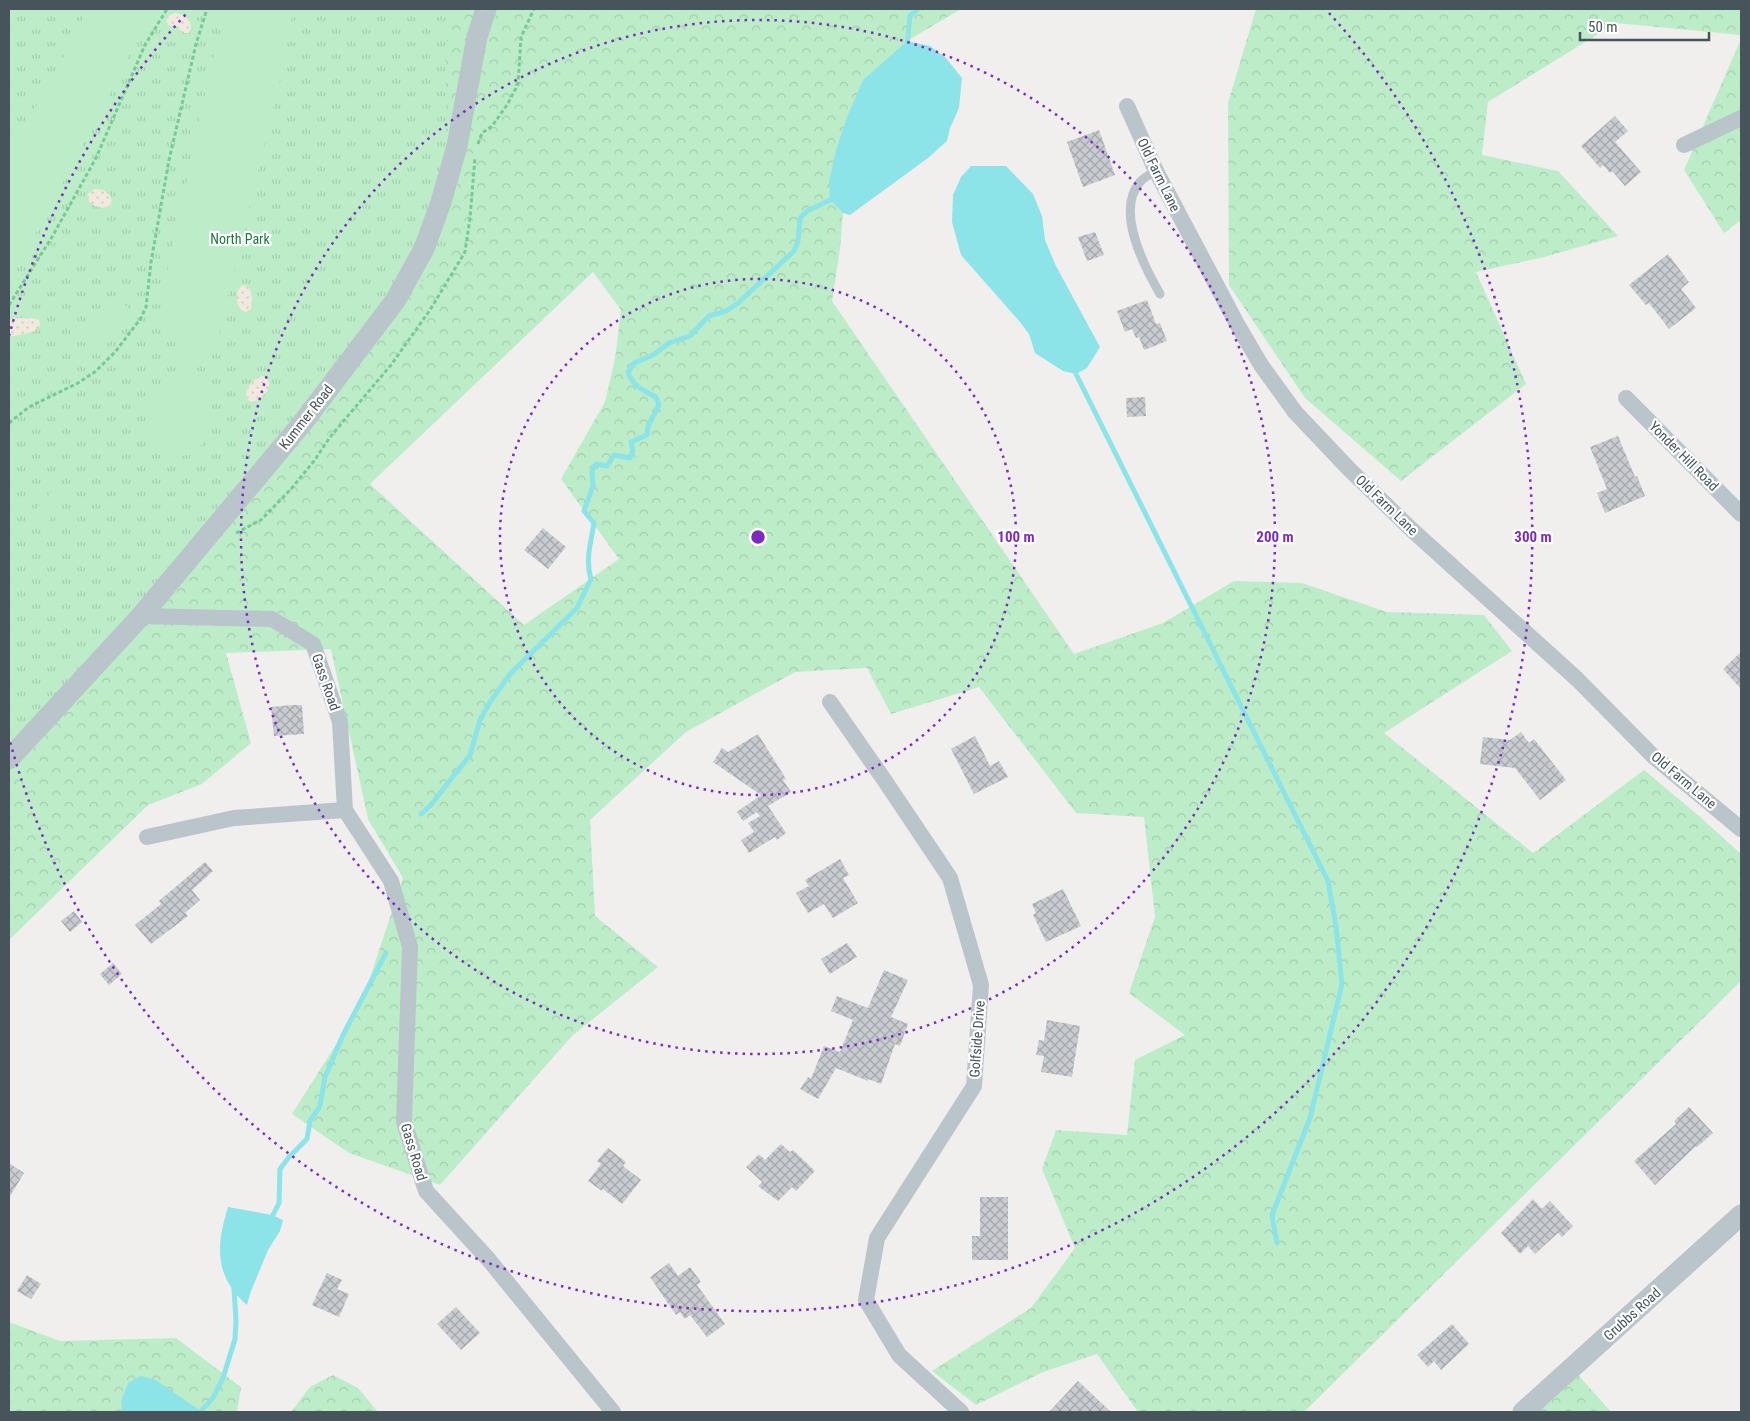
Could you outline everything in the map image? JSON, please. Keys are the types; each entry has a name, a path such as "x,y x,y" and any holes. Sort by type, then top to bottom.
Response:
{"street":[{"name":"Kummer Road","path":"9,760 141,616 304,421 395,301 424,249 441,202 457,146 477,37 486,9"},
{"name":"Old Farm Lane","path":"1127,106 1156,171 1236,324 1279,391 1308,428 1411,529 1577,679 1653,756 1674,775 1720,809 1741,829"},
{"path":"1684,145 1741,118"},
{"name":"Yonder Hill Road","path":"1626,398 1741,514"},
{"name":"Gass Road","path":"141,616 272,619 313,644 340,722 345,810 391,881 410,947 404,1122 426,1190 489,1260 613,1412"},
{"name":"Golfside Drive","path":"830,702 950,878 981,985 974,1086 877,1238 866,1300 899,1355 961,1412"},
{"path":"147,837 234,818 345,810"},
{"name":"Grubbs Road","path":"1523,1412 1741,1216"}],"lane":[{"path":"1156,171 1141,180 1134,192 1130,211 1135,240 1160,294"}],"path":[{"path":"9,305 52,237 96,158 145,45 167,9"},
{"path":"9,423 29,407 78,383 96,371 116,351 141,318 146,306 151,262 169,160 196,44 208,9"}],"green space":[{"name":"North Park","path":"9,9 828,9 340,459 340,669 330,648 180,604 9,895"},
{"path":"87,9 150,9 121,73 9,283 9,155 70,45"},
{"path":"226,9 293,9 284,64 217,342 199,363 195,373 211,405 212,421 210,431 203,444 196,450 180,457 171,457 156,449 149,437 147,425 154,394 176,372 182,358 180,346 163,312 162,297 211,66"},
{"path":"454,9 961,9 907,41 830,200 843,213 832,301 1074,654 1163,623 1234,581 1302,583 1387,612 1484,615 1512,651 1384,733 1533,853 1644,770 1741,854 1741,981 1304,1412 1138,1412 1097,1354 1043,1372 976,1405 932,1371 1031,1308 1075,1248 1042,1169 1056,1130 1127,1135 1135,1060 1185,1035 1129,993 1155,917 1144,817 1076,813 979,687 891,714 867,668 795,672 686,732 590,820 595,916 658,967 573,1035 440,1185 349,1153 292,1114 361,1005 403,878 368,819 331,649 226,653 251,743 202,784 148,805 9,940 9,778 192,556 449,250 445,51","holes":["593,272 621,310 615,359 605,402 561,479 619,559 524,625 370,484"]},
{"path":"1256,9 1741,9 1741,35 1616,23 1488,102 1482,155 1558,171 1618,236 1544,257 1476,272 1526,384 1401,481 1305,398 1229,285 1228,103"},
{"path":"1741,39 1741,220 1724,233 1684,170"},
{"path":"115,296 131,312 103,349 99,349 84,336 83,331 108,300"},
{"path":"53,490 64,495 65,501 46,524 42,525 34,519 34,512"},
{"path":"9,1322 60,1341 176,1338 241,1387 237,1412 9,1412"},
{"path":"1572,1368 1611,1412 1523,1412"},
{"path":"333,1375 358,1388 378,1412 291,1412 310,1387"}],"sand":[{"path":"175,13 182,15 188,20 191,26 189,33 184,33 177,27 168,25 166,19"},
{"path":"94,189 103,190 110,195 112,203 103,208 89,202 88,194"},
{"path":"243,285 250,289 252,298 251,309 246,312 241,310 237,300 238,290"},
{"path":"32,318 39,320 40,325 33,332 9,337 9,320"},
{"path":"263,376 267,379 269,387 264,395 251,402 246,398 248,387 253,381"}],"water":[{"path":"907,41 930,46 946,58 962,78 959,108 950,128 947,141 928,158 850,215 843,213 830,200 829,182 836,150 847,117 863,80"},
{"path":"971,166 1006,166 1033,194 1042,216 1045,240 1056,266 1100,347 1087,368 1076,374 1063,371 1035,353 1029,334 1020,322 961,255 952,222 953,195 961,177"},
{"path":"228,1207 272,1215 283,1220 280,1231 268,1250 247,1305 228,1283 223,1272 220,1248 221,1235"},
{"path":"141,1376 156,1380 202,1412 122,1412 121,1401 128,1383"}],"building":[{"path":"1615,116 1628,131 1615,142 1641,172 1625,186 1612,171 1610,173 1603,165 1600,168 1581,146"},
{"path":"1099,130 1115,175 1083,187 1067,142"},
{"path":"1095,232 1104,255 1087,261 1078,237"},
{"path":"1668,254 1689,282 1681,289 1696,308 1669,329 1649,303 1646,305 1629,285"},
{"path":"1147,300 1156,324 1160,323 1167,341 1144,350 1139,337 1136,338 1132,329 1125,332 1117,311"},
{"path":"1145,397 1146,416 1127,417 1126,398"},
{"path":"1618,436 1645,496 1605,513 1597,493 1607,489 1590,447"},
{"path":"543,528 566,547 548,569 524,550"},
{"path":"1741,652 1741,689 1723,669"},
{"path":"302,705 304,734 274,736 271,707"},
{"path":"1521,732 1529,743 1534,739 1566,780 1540,800 1515,768 1480,764 1483,737 1510,740"},
{"path":"758,734 786,779 783,780 791,792 768,806 786,833 777,840 775,837 749,853 741,840 754,832 748,823 760,816 757,812 743,821 737,812 761,795 713,762 722,748 728,752"},
{"path":"975,736 990,766 999,761 1008,777 974,794 951,749"},
{"path":"840,859 849,875 843,878 858,903 833,918 824,904 808,913 796,893 809,886 805,880"},
{"path":"205,862 213,871 192,890 200,900 185,913 188,916 151,944 135,925 161,904 159,901"},
{"path":"1063,889 1081,926 1046,942 1033,915 1036,913 1032,904"},
{"path":"74,911 82,922 70,932 61,921"},
{"path":"847,943 857,957 830,974 821,959"},
{"path":"113,963 122,974 109,985 100,974"},
{"path":"884,970 908,980 891,1017 908,1024 900,1046 895,1044 881,1084 868,1079 868,1081 836,1068 818,1099 800,1089 808,1077 811,1079 824,1046 840,1052 853,1020 831,1011 837,996 868,1008"},
{"path":"1047,1020 1080,1026 1072,1077 1041,1072 1044,1056 1036,1055 1039,1040 1044,1041"},
{"path":"1689,1107 1713,1133 1696,1146 1655,1185 1634,1161 1676,1124 1674,1121"},
{"path":"781,1144 790,1152 793,1150 815,1171 796,1191 792,1187 778,1201 758,1186 762,1182 746,1167 759,1154 765,1160"},
{"path":"608,1148 626,1162 623,1166 641,1180 622,1204 603,1189 602,1191 588,1181 601,1164 597,1161"},
{"path":"9,1163 24,1173 9,1198"},
{"path":"980,1197 1008,1197 1008,1260 972,1260 972,1236 980,1236"},
{"path":"1533,1199 1542,1209 1550,1201 1573,1226 1562,1237 1558,1233 1535,1254 1528,1246 1520,1254 1501,1233"},
{"path":"669,1263 678,1276 690,1267 701,1282 697,1285 725,1324 707,1337 690,1315 685,1319 680,1312 676,1315 650,1277"},
{"path":"327,1273 342,1280 337,1289 349,1294 339,1317 312,1305"},
{"path":"27,1275 41,1284 31,1299 17,1291"},
{"path":"456,1307 480,1333 461,1350 437,1324"},
{"path":"1452,1324 1469,1344 1441,1370 1434,1361 1428,1367 1417,1355"},
{"path":"1078,1381 1111,1412 1049,1412"}],"waterway":[{"path":"907,47 910,16 918,9"},
{"path":"421,814 430,806 470,755 480,720 490,702 511,673 577,608 591,579 589,558 594,523 584,511 593,486 592,471 596,464 607,466 614,455 630,458 633,450 631,442 647,435 648,426 659,405 656,397 636,385 628,372 634,363 653,355 669,343 690,336 709,316 726,311 738,303 794,251 798,241 800,218 807,211 830,200 833,196"},
{"path":"1076,374 1328,881 1336,926 1342,984 1310,1118 1272,1215 1277,1243"},
{"path":"270,1221 279,1203 280,1169 307,1139 310,1121 320,1106 325,1077 343,1035 386,953"},
{"path":"200,1412 213,1398 223,1378 235,1339 234,1288"}]}
